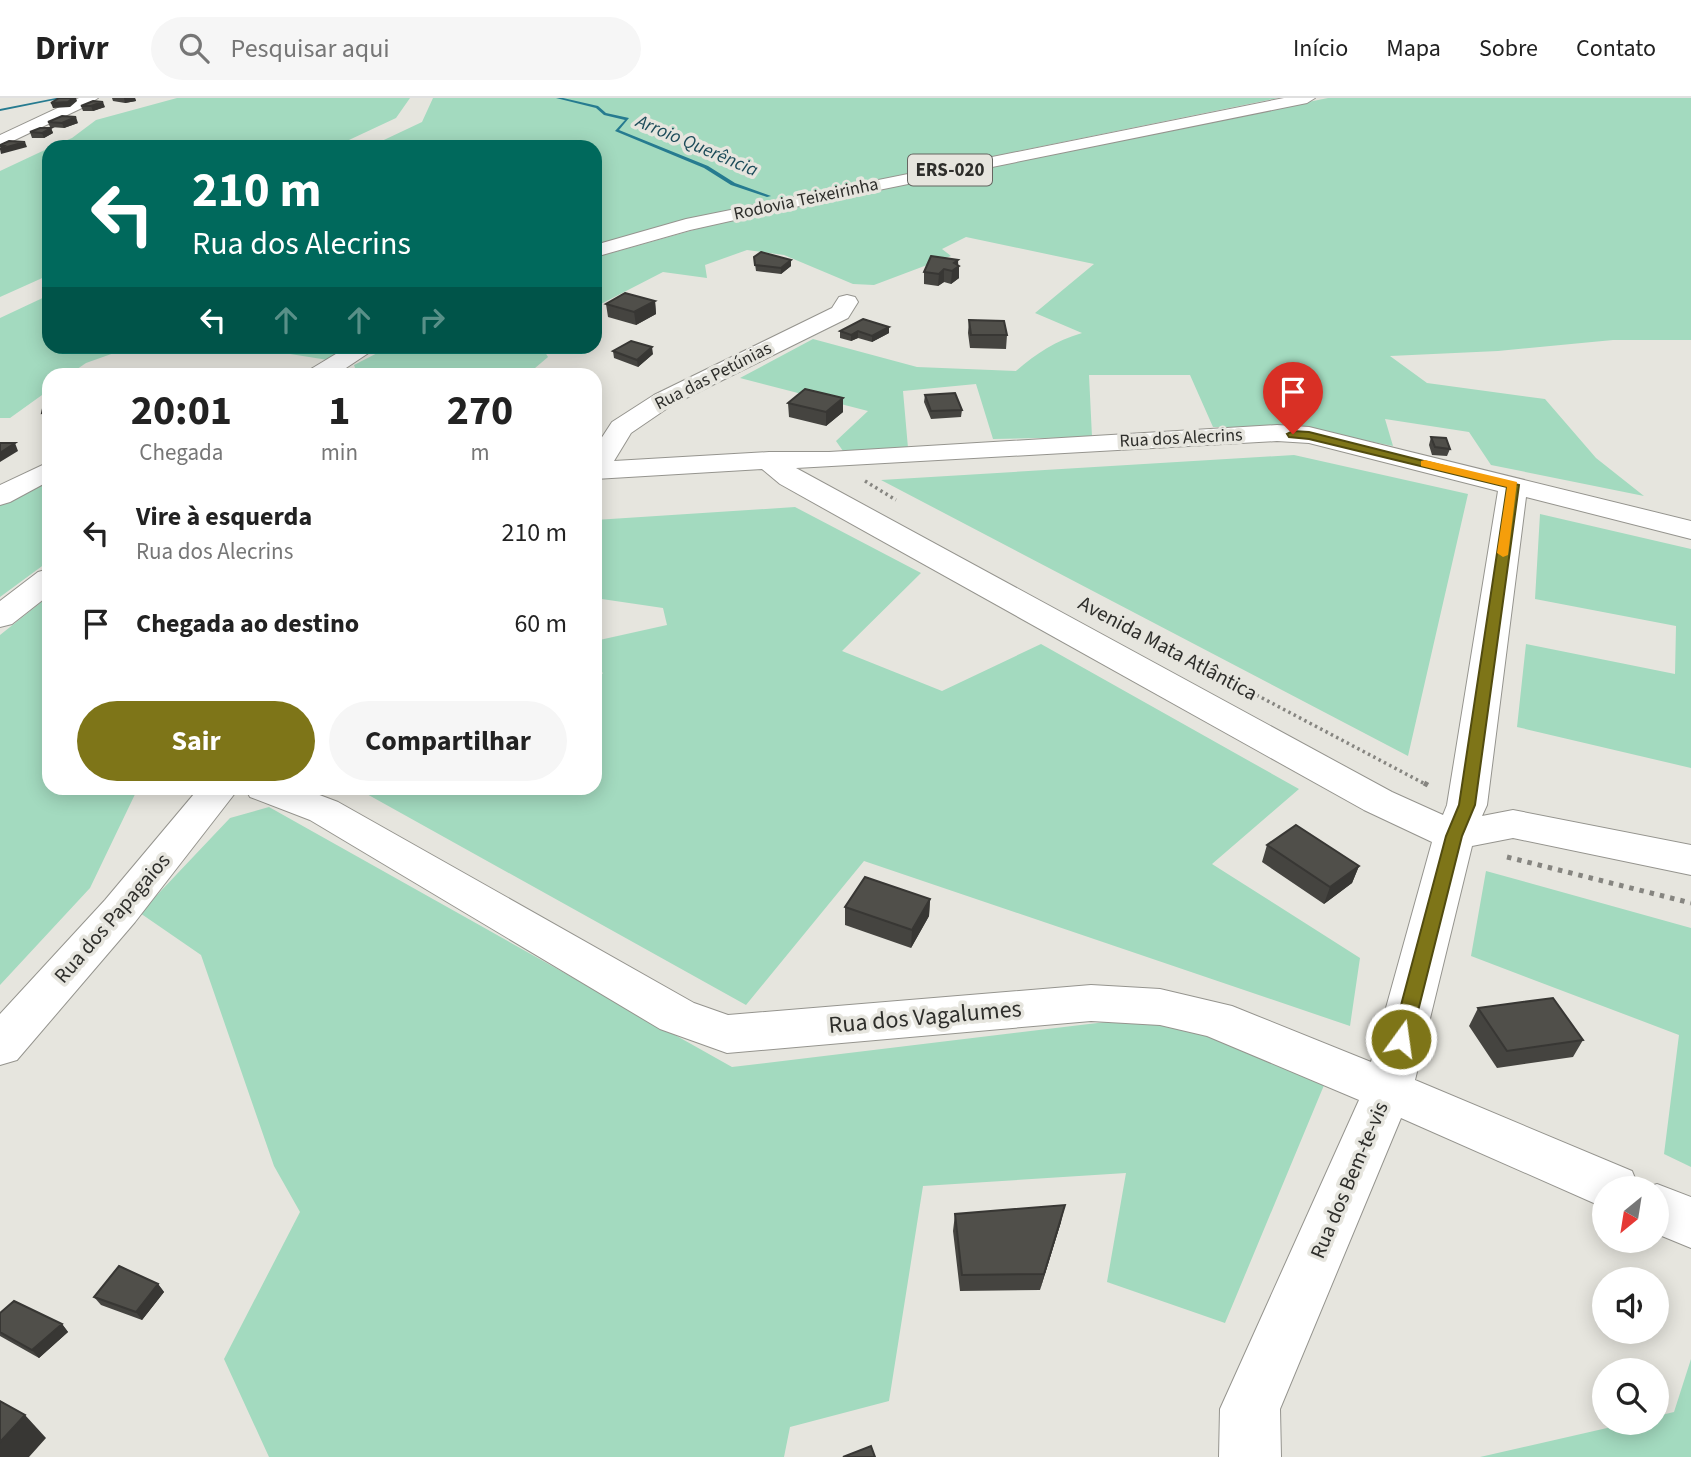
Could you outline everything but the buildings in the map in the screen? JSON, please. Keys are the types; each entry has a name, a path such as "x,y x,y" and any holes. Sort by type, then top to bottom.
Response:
{"street":[{"path":"0,142 22,128 90,98"},
{"name":"Rodovia Teixeirinha","path":"602,249 686,225 766,207 1307,98"},
{"name":"Rua das Petúnias","path":"602,459 621,428 702,379 840,313 847,302"},
{"path":"330,368 354,354"},
{"name":"Rua dos Alecrins","path":"780,469 829,460 1277,433 1309,435 1691,530"},
{"path":"602,470 780,469"},
{"path":"602,488 780,469"},
{"name":"Avenida Mata Atlântica","path":"780,469 1378,801 1460,820"},
{"path":"0,496 42,474"},
{"name":"Rua dos Bem-te-vis","path":"1250,1457 1250,1409 1388,1090 1460,820 1513,485"},
{"path":"0,617 42,584"},
{"name":"Rua dos Papagaios","path":"0,1046 120,911 214,795"},
{"name":"Rua dos Vagalumes","path":"282,795 324,811 677,1016 727,1034 1091,1003 1160,1007 1215,1019 1388,1090 1592,1179"},
{"path":"1460,820 1513,824 1691,860"},
{"path":"1670,1214 1691,1223"}],"path":[{"path":"829,460 899,502"},
{"name":"Avenida Mata Atlântica","path":"1228,680 1460,820 1496,855 1691,903"}],"green space":[{"path":"177,98 410,98 396,118 349,140 67,140 96,120"},
{"path":"433,98 1278,98 779,200 602,244 602,140 384,140 422,122"},
{"path":"1328,98 1691,98 1691,340 1613,340 1498,351 1390,356 1427,383 1545,399 1596,458 1644,496 1491,465 1469,432 1385,419 1393,446 1302,428 1213,427 1190,375 1089,375 1092,437 993,439 976,384 903,391 908,448 843,451 836,441 868,411 740,378 813,339 917,367 1016,371 1047,348 1082,333 1035,313 1094,264 966,237 942,249 951,256 874,285 853,284 784,255 747,250 705,265 707,278 663,272 602,303 602,256 697,229"},
{"path":"42,151 42,278 0,297 0,171"},
{"path":"42,298 42,354 111,354 79,368 42,368 42,395 10,418 0,418 0,318"},
{"path":"290,354 340,354 328,360"},
{"path":"375,354 546,354 548,357 535,368 355,368 354,365"},
{"path":"1294,455 1468,494 1408,756 881,480"},
{"path":"42,483 42,566 0,597 0,505"},
{"path":"795,507 921,573 842,651 942,691 1041,644 1299,789 1212,864 1360,958 1350,1026 864,861 746,1005 369,795 602,795 602,639 667,625 663,608 602,599 602,520"},
{"path":"1540,514 1691,549 1691,768 1517,727 1526,644 1675,674 1676,626 1535,599"},
{"path":"42,602 42,795 135,795 90,888 0,985 0,635"},
{"path":"269,807 732,1067 1164,1015 1327,1078 1225,1323 1107,1282 1126,1173 923,1186 889,1401 790,1427 784,1457 269,1457 224,1359 300,1212 274,1166 201,955 140,913 230,818"},
{"path":"1486,871 1691,928 1691,1167 1664,1154 1679,1035 1471,956"},
{"path":"1691,1359 1691,1457 1480,1457 1592,1431 1592,1435 1669,1435 1669,1413 1674,1412"}],"waterway":[{"name":"Arroio Querência","path":"0,110 62,98"},
{"name":"Arroio Querência","path":"558,98 597,107 605,114 628,119 616,130 706,167 733,184 769,196"}],"slow traffic":[{"path":"1425,464 1513,485 1503,553"}],"route":[{"path":"1293,434 1309,435 1513,485 1467,805 1454,836 1401,1039"}]}
